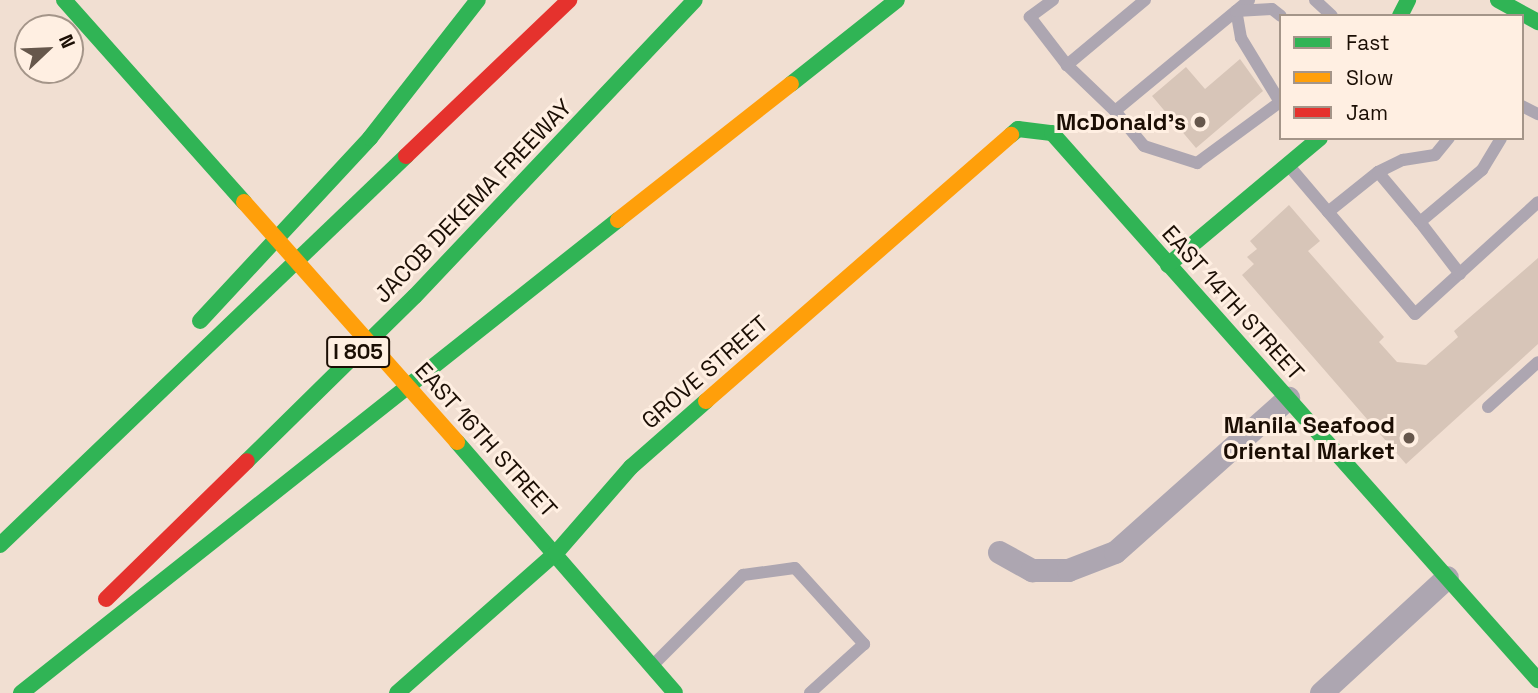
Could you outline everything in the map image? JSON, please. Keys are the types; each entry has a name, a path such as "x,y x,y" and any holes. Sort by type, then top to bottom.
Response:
{"main road":[{"name":"EAST 16TH STREET","path":"64,0 556,553 676,693"},
{"path":"190,332 370,138 478,0"},
{"path":"0,545 569,0"},
{"name":"JACOB DEKEMA FREEWAY","path":"9,693 415,296 695,0"},
{"path":"21,693 898,0"},
{"path":"1498,0 1523,14"},
{"name":"GROVE STREET","path":"397,693 556,553 631,467 1018,129 1052,133 1062,144"},
{"path":"1168,265 1318,140"},
{"name":"EAST 14TH STREET","path":"1062,144 1538,680"},
{"path":"0,529 76,447"}],"street":[{"path":"999,552 1032,570 1068,570 1115,552 1287,398"},
{"path":"1321,693 1447,577"}],"lane":[{"path":"1053,0 1030,18 1067,65 1115,111 1144,146 1197,163 1279,103"},
{"path":"1067,65 1145,0"},
{"path":"1115,111 1249,0"},
{"path":"1315,0 1330,14"},
{"path":"1236,11 1272,9 1279,14"},
{"path":"1236,11 1241,38 1279,100"},
{"path":"1328,212 1378,172 1403,160 1435,155 1448,140"},
{"path":"1420,222 1482,170 1500,140"},
{"path":"1288,166 1415,314 1537,207"},
{"path":"1378,172 1460,274"},
{"path":"1488,407 1538,362"},
{"path":"652,666 743,575 795,568 864,644 810,693"}],"building":[{"name":"McDonald's","path":"1240,59 1263,91 1196,148 1152,96 1186,67 1205,89"},
{"path":"1289,205 1320,241 1308,251 1384,337 1379,342 1397,362 1426,365 1458,337 1454,331 1538,258 1538,344 1406,464 1242,275 1254,264 1247,257 1257,249 1250,241"}],"traffic: fast":[{"path":"64,0 244,202"},
{"path":"200,321 370,138 478,0"},
{"path":"247,461 415,296 695,0"},
{"path":"791,84 897,0"},
{"path":"1401,14 1408,0"},
{"path":"1498,0 1523,14"},
{"path":"1524,14 1538,22"},
{"path":"1011,135 1018,129 1052,133 1538,680"},
{"path":"1168,265 1318,140"},
{"path":"0,545 406,156"},
{"path":"21,693 618,220"},
{"path":"397,693 556,553 631,467 706,401"},
{"path":"457,442 675,693"}],"traffic: slow":[{"path":"618,220 791,84"},
{"path":"706,401 1011,135"},
{"path":"244,202 457,442"}],"traffic: jam":[{"path":"406,156 569,0"},
{"path":"106,599 247,461"}],"place":[{"name":"McDonald's","path":"1200,122"},
{"name":"Manila Seafood Oriental Market","path":"1409,438"}]}
